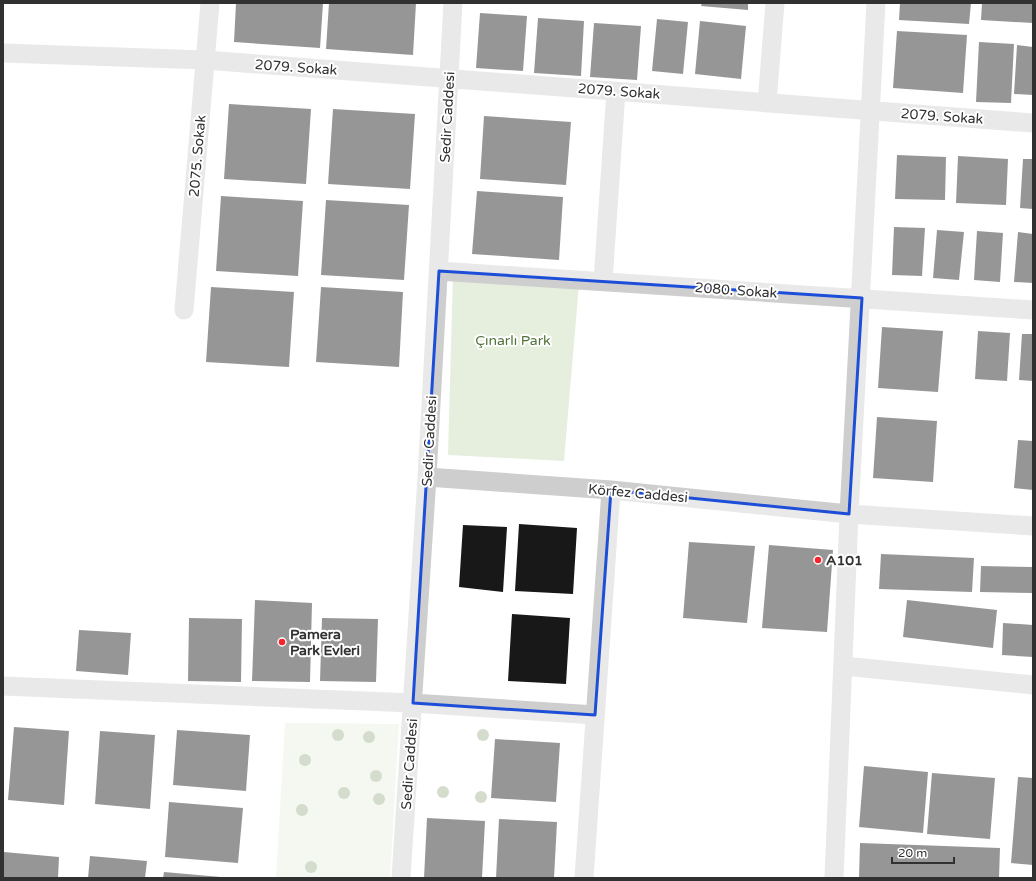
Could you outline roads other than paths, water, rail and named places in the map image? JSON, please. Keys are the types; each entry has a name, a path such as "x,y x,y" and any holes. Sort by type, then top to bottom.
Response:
{"street":[{"name":"2075. Sokak","path":"184,310 210,3"},
{"name":"Sedir Caddesi","path":"401,878 427,477 453,3"},
{"path":"767,103 775,3"},
{"path":"834,878 844,666 849,514 862,298 876,3"},
{"name":"2079. Sokak","path":"3,53 205,60 1033,123"},
{"path":"603,282 616,91"},
{"name":"2080. Sokak","path":"439,271 1033,310"},
{"name":"Körfez Caddesi","path":"427,477 611,490 849,514 1033,526"},
{"path":"584,878 611,490"},
{"path":"844,666 1033,685"},
{"path":"3,686 413,703 595,715"}],"place":[{"name":"A101","path":"818,560"},
{"name":"Pamera Park Evleri","path":"282,642"}],"park label":[{"name":"Çınarlı Park","path":"513,340"}]}
